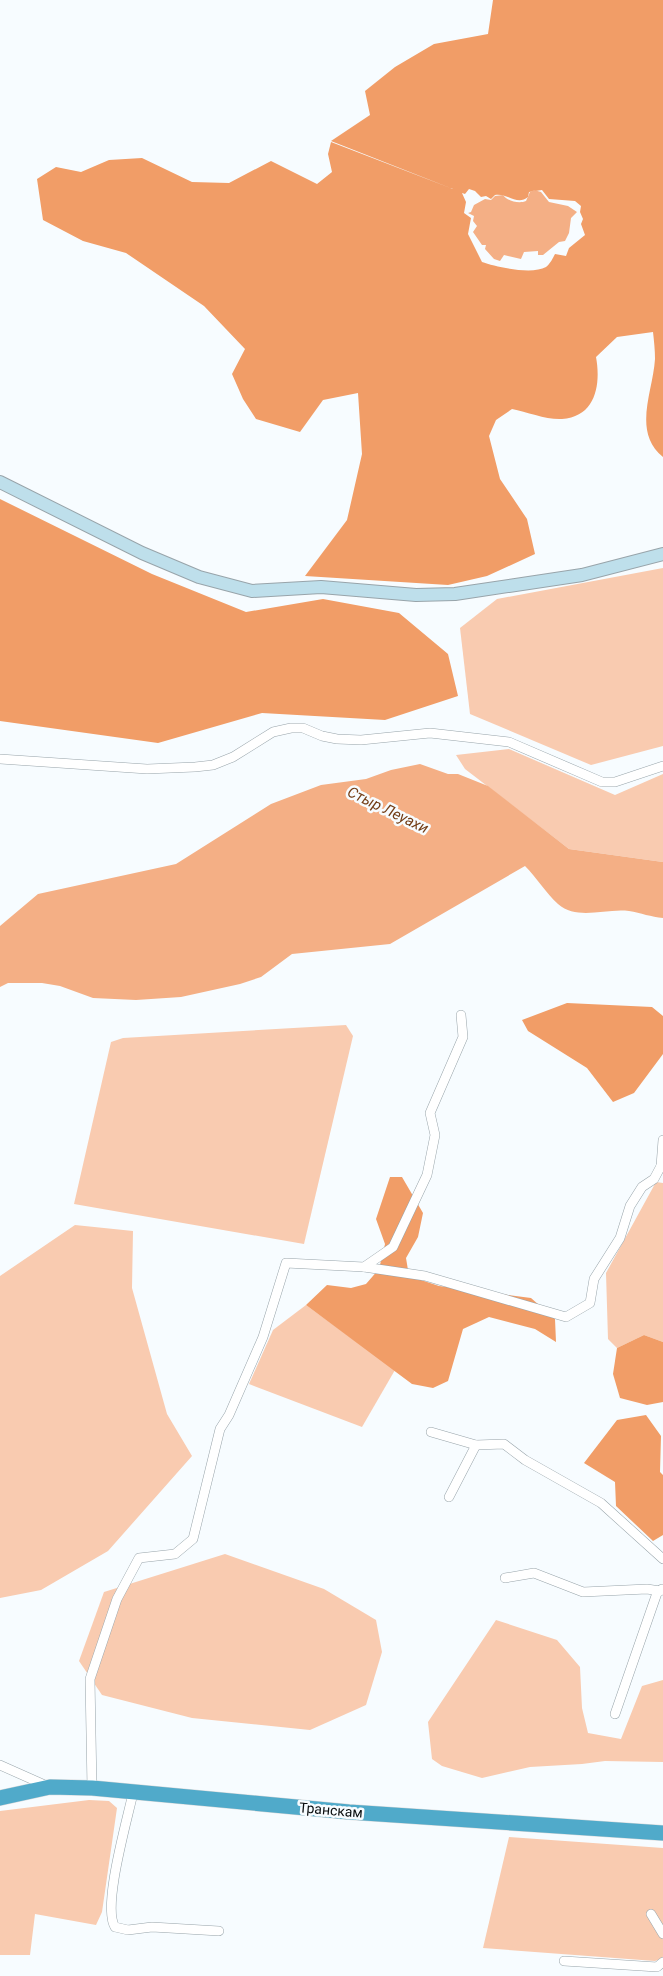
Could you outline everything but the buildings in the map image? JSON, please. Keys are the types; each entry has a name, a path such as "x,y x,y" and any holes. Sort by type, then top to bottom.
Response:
{"highway":[{"name":"Транскам","path":"0,1798 50,1787 92,1788 358,1813 663,1833"}],"main road":[{"path":"0,482 150,556 199,577 252,591 313,587 416,595 455,594 582,575 663,554"}],"street":[{"path":"0,759 147,769 195,767 212,765 233,758 273,732 291,728 303,728 322,736 337,739 361,740 430,733 509,742 602,782 615,782 663,766"},
{"path":"364,1267 393,1247 427,1175 435,1135 430,1113 463,1037 461,1016"},
{"path":"92,1788 90,1679 108,1621 117,1599 139,1558 174,1554 194,1539 214,1446 263,1337 286,1263 364,1267 426,1276 566,1317 590,1303 594,1278 620,1238 630,1206 642,1187 654,1179 662,1166 663,1140"},
{"path":"431,1432 476,1445 504,1444 525,1460 601,1503 663,1559"},
{"path":"449,1497 476,1445"},
{"path":"505,1578 534,1573 584,1592 661,1589"},
{"path":"615,1714 657,1593 661,1589"},
{"path":"0,1765 50,1787"},
{"path":"132,1793 111,1895 110,1920 115,1927 128,1930 152,1927 219,1931"},
{"path":"651,1914 663,1934"},
{"path":"564,1960 657,1967 663,1962"}],"shaded area":[{"path":"493,0 663,0 663,457 654,447 648,436 646,424 648,398 655,359 653,332 617,337 596,357 598,378 594,397 589,406 582,412 573,417 556,419 512,409 496,420 489,436 500,479 527,519 535,554 487,576 448,585 305,576 347,520 362,454 358,393 323,400 300,432 256,419 243,399 232,374 245,349 204,306 126,253 83,241 43,220 37,179 56,167 81,172 109,160 142,158 192,182 229,183 271,161 317,184 332,172 328,154 331,142 453,189 331,141 370,115 365,91 395,67 434,44 488,34","holes":["469,189 475,191 481,197 486,196 491,199 495,195 500,195 520,200 528,197 529,192 542,190 549,199 575,201 581,206 580,212 583,219 581,224 585,235 569,248 566,256 555,254 547,266 540,269 514,269 482,262 468,234 471,218 464,213 466,202 462,193 465,194"]},
{"path":"0,499 152,574 246,612 323,599 399,613 448,654 458,696 385,720 262,713 158,743 0,721"},
{"path":"663,568 663,746 591,765 470,714 460,628 497,599"},
{"path":"509,749 615,795 663,774 663,862 569,849 465,769 456,755"},
{"path":"567,1003 652,1007 663,1016 663,1054 634,1093 613,1102 587,1068 528,1031 522,1020"},
{"path":"346,1025 353,1036 304,1244 74,1204 111,1042 123,1038"},
{"path":"390,1177 402,1177 423,1213 418,1237 406,1258 409,1276 439,1286 531,1298 555,1319 556,1342 535,1329 489,1317 463,1329 448,1381 433,1388 412,1384 306,1305 327,1285 351,1288 366,1284 379,1269 385,1244 376,1219"},
{"path":"656,1182 663,1183 663,1342 644,1335 617,1348 608,1339 606,1273"},
{"path":"75,1225 133,1231 132,1288 167,1414 192,1456 108,1551 41,1590 0,1598 0,1276"},
{"path":"306,1305 395,1370 362,1427 249,1384 273,1330"},
{"path":"644,1335 663,1342 663,1402 647,1405 620,1398 613,1374 617,1348"},
{"path":"646,1415 661,1436 660,1472 663,1475 663,1535 653,1541 616,1506 615,1482 584,1463 617,1420"},
{"path":"225,1554 324,1589 376,1620 382,1652 366,1705 310,1730 192,1718 102,1695 79,1661 104,1592"},
{"path":"496,1620 557,1640 580,1667 582,1708 588,1733 621,1739 642,1686 663,1680 663,1762 605,1761 530,1767 482,1778 442,1766 432,1759 428,1722"},
{"path":"89,1800 109,1801 117,1808 102,1912 96,1925 35,1914 30,1955 0,1955 0,1811"},
{"path":"509,1837 663,1848 663,1958 655,1961 483,1948"}],"water":[{"path":"534,190 541,192 549,202 568,206 577,212 571,218 569,233 565,241 559,242 543,255 538,255 538,251 524,252 521,259 504,255 500,261 494,259 485,249 486,245 482,245 473,232 477,226 473,221 474,216 468,213 471,212 474,205 485,199 491,200 495,196 503,195 507,199 517,202 526,201 530,192"},
{"name":"Стыр Леуахи","path":"420,764 448,774 458,774 488,786 569,849 663,862 663,918 629,911 583,913 566,909 554,900 525,866 390,944 292,954 261,977 240,984 181,997 136,1000 93,998 60,986 42,983 8,983 0,987 0,926 38,894 176,864 271,804 321,785 366,779 391,770"}]}
